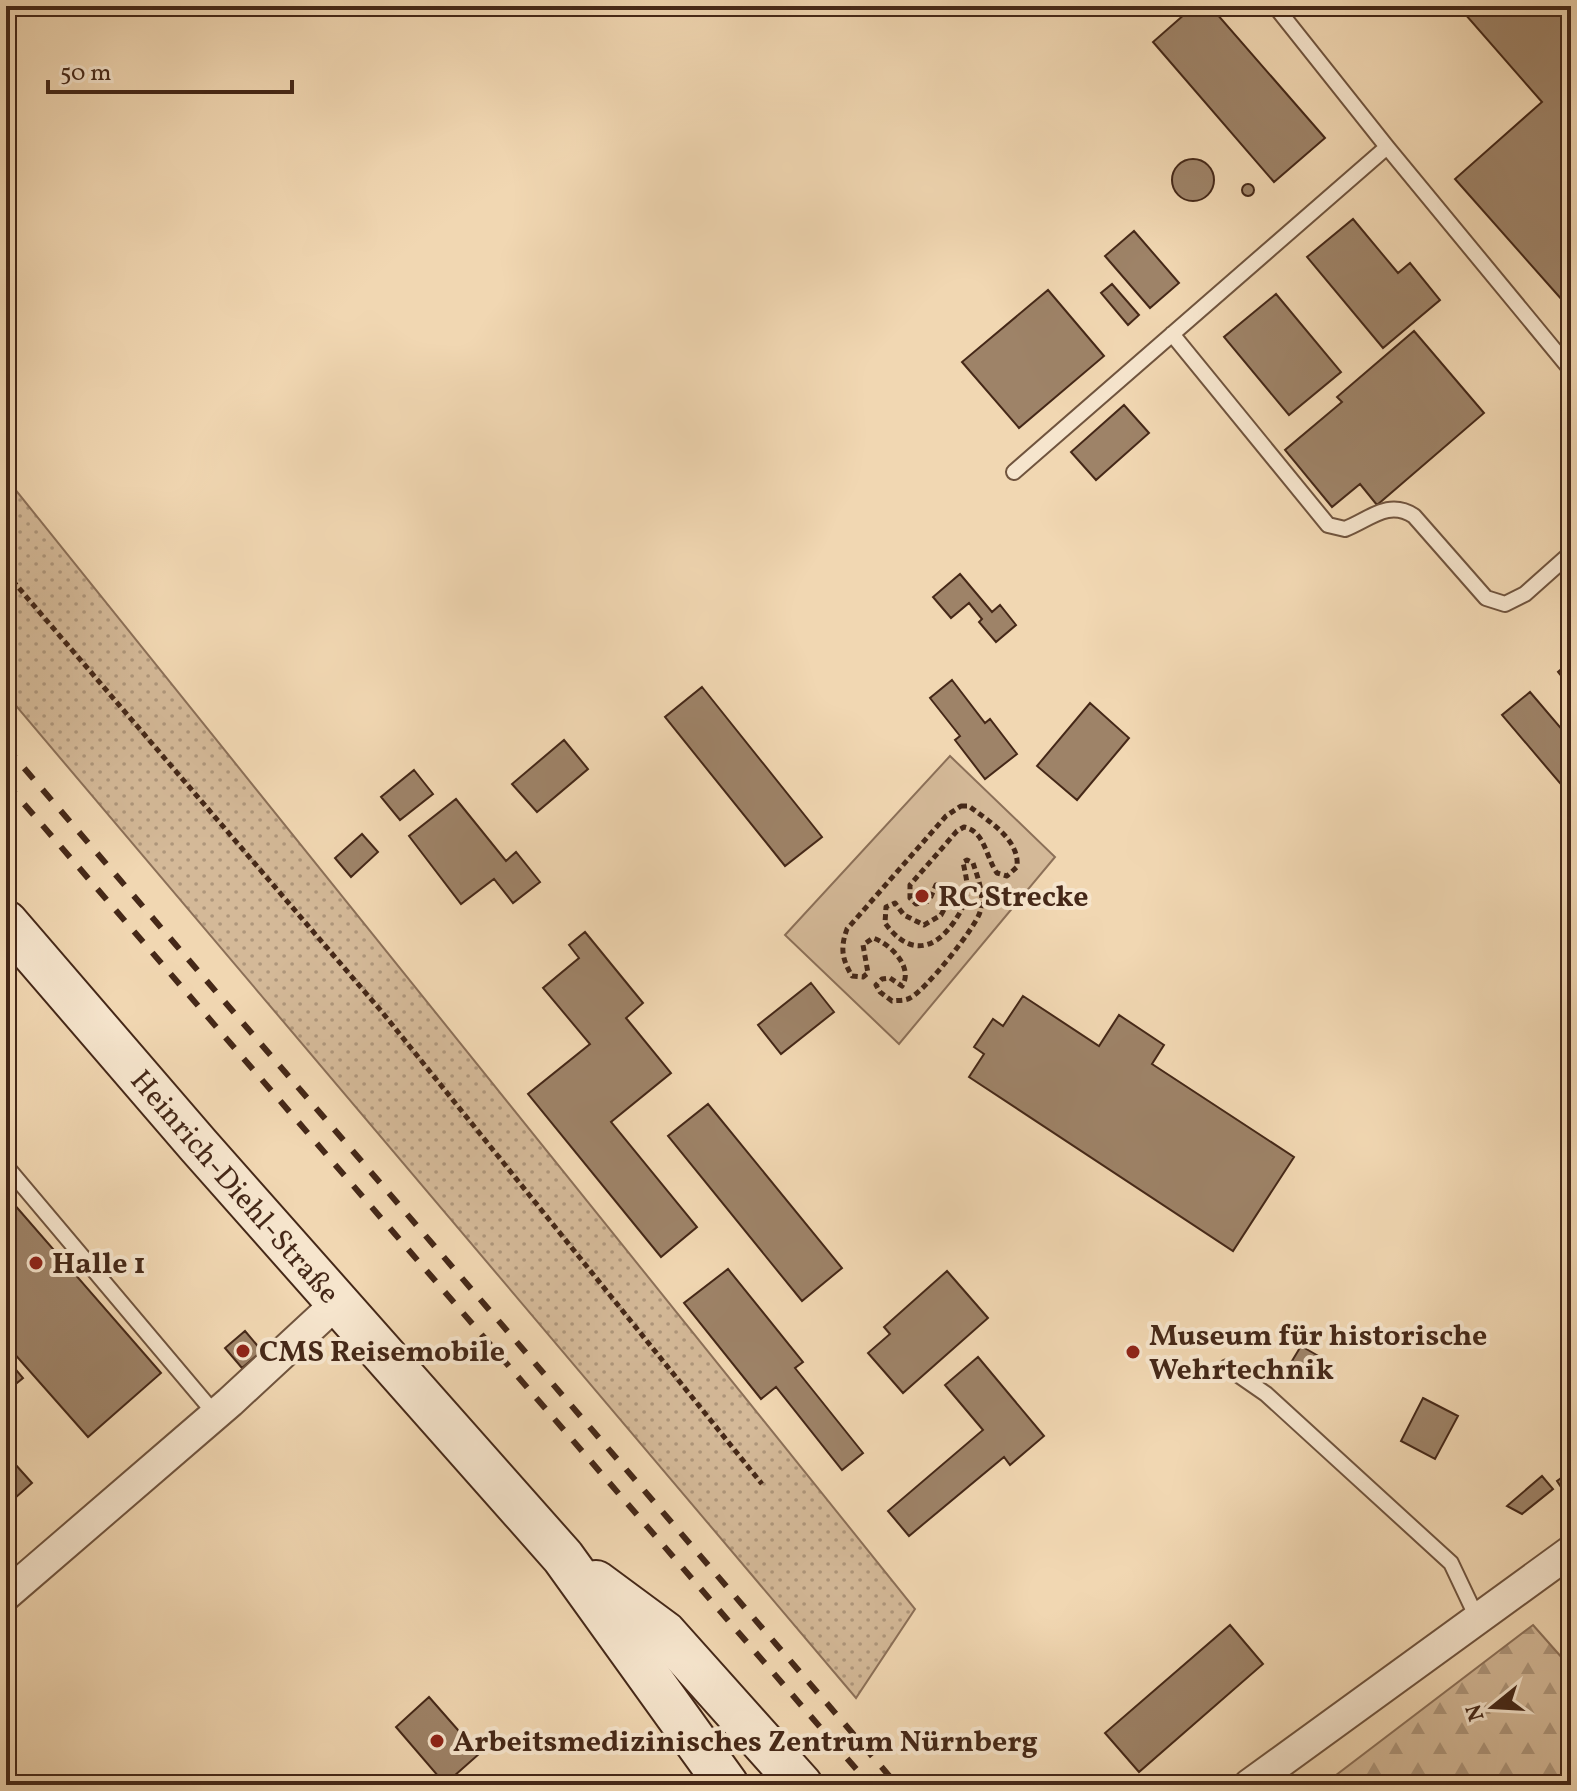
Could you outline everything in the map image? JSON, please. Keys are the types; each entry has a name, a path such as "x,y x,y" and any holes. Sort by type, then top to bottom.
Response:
{"main road":[{"name":"Heinrich-Diehl-Straße","path":"6,922 199,1146 563,1557"},
{"path":"563,1557 727,1785"},
{"path":"563,1557 665,1633 801,1785"}],"street":[{"path":"6,1595 216,1415 339,1301"},
{"path":"1249,1785 1571,1551"}],"lane":[{"path":"1275,6 1571,370"},
{"path":"1014,472 1387,147"},
{"path":"1172,334 1328,525 1345,529 1385,509 1405,510 1414,516 1486,598 1505,604 1525,594 1571,553"},
{"path":"6,1166 216,1415"},
{"path":"1227,1367 1266,1394 1451,1563 1478,1620"}],"path":[{"path":"6,573 382,1012 762,1484"},
{"path":"961,806 969,806 1005,835 1017,854 1017,867 1007,876 997,873 973,829 964,827 957,831 910,885 910,898 920,905 929,901 936,885 943,885 951,897 941,915 924,925 904,915 895,903 891,903 886,907 885,923 913,946 933,944 947,932 963,905 967,893 963,862 967,860 973,863 978,879 982,899 980,913 949,957 910,999 892,1001 876,985 882,979 890,978 902,986 906,980 907,971 892,952 885,942 873,938 868,940 863,945 868,973 863,977 852,976 841,946 847,929 946,816 961,806"}],"green space":[{"path":"6,478 915,1609 856,1698 6,694"},
{"name":"RC Strecke","path":"950,756 1055,857 899,1044 785,935"},
{"path":"1533,1625 1571,1668 1571,1785 1323,1785"}],"building":[{"path":"1194,6 1210,6 1325,138 1274,182 1153,42"},
{"path":"1458,6 1571,6 1571,310 1455,179 1542,102"},
{"path":"1193,159 1208,165 1214,180 1208,195 1193,201 1178,195 1172,180 1178,165"},
{"path":"1248,184 1254,190 1248,196 1242,190"},
{"path":"1353,219 1398,273 1410,263 1440,300 1383,348 1307,257"},
{"path":"1134,231 1179,283 1150,308 1105,256"},
{"path":"1112,284 1139,315 1128,325 1101,293"},
{"path":"1048,290 1104,356 1019,428 962,362"},
{"path":"1276,294 1341,372 1289,415 1224,337"},
{"path":"1414,331 1484,413 1377,505 1360,484 1332,507 1285,450 1342,402 1337,397"},
{"path":"1124,405 1149,433 1096,480 1071,452"},
{"path":"960,574 992,612 1000,605 1016,625 996,642 979,622 982,619 969,603 951,618 933,597"},
{"path":"1571,661 1571,688 1558,672"},
{"path":"952,680 985,723 990,719 1017,754 985,779 955,740 960,736 930,698"},
{"path":"702,687 822,837 785,866 665,717"},
{"path":"1530,692 1571,740 1571,796 1502,715"},
{"path":"1090,703 1129,738 1077,800 1037,766"},
{"path":"564,740 588,769 537,812 512,784"},
{"path":"414,770 433,794 400,820 381,797"},
{"path":"456,799 506,861 516,852 540,882 513,903 494,879 461,904 409,836"},
{"path":"362,834 378,852 351,877 335,858"},
{"path":"585,932 643,1003 626,1018 671,1073 611,1122 697,1227 661,1257 528,1094 590,1044 543,988 579,958 569,945"},
{"path":"811,983 834,1012 781,1054 758,1025"},
{"path":"1023,996 1099,1046 1119,1015 1164,1045 1152,1064 1294,1157 1233,1251 969,1077 984,1054 974,1047 993,1019 1003,1026"},
{"path":"708,1104 842,1268 802,1301 668,1136"},
{"name":"Halle 1","path":"6,1195 161,1373 88,1437 12,1351 6,1357"},
{"path":"728,1269 803,1362 795,1368 863,1453 842,1470 776,1387 761,1399 684,1303"},
{"path":"947,1271 988,1318 903,1393 868,1353 890,1334 884,1327"},
{"path":"245,1331 262,1351 242,1368 225,1348"},
{"path":"1301,1346 1322,1358 1310,1378 1289,1366"},
{"path":"978,1357 1044,1436 1010,1465 1004,1457 909,1536 888,1511 983,1430 945,1385"},
{"path":"6,1358 23,1378 6,1392"},
{"path":"1423,1398 1458,1416 1435,1459 1401,1441"},
{"path":"6,1454 32,1483 6,1506"},
{"path":"1571,1471 1571,1489 1565,1493 1557,1481"},
{"path":"1542,1476 1553,1489 1522,1514 1507,1506"},
{"path":"1230,1625 1263,1664 1139,1772 1105,1733"},
{"path":"429,1697 479,1754 445,1784 396,1727"}],"railway":[{"path":"6,747 897,1785"},
{"path":"6,783 870,1785"}],"place":[{"name":"RC Strecke","path":"922,896"},
{"name":"Halle 1","path":"36,1263"},
{"name":"CMS Reisemobile","path":"243,1351"},
{"name":"Museum für historische Wehrtechnik","path":"1133,1352"},
{"name":"Arbeitsmedizinisches Zentrum Nürnberg","path":"437,1741"}]}
